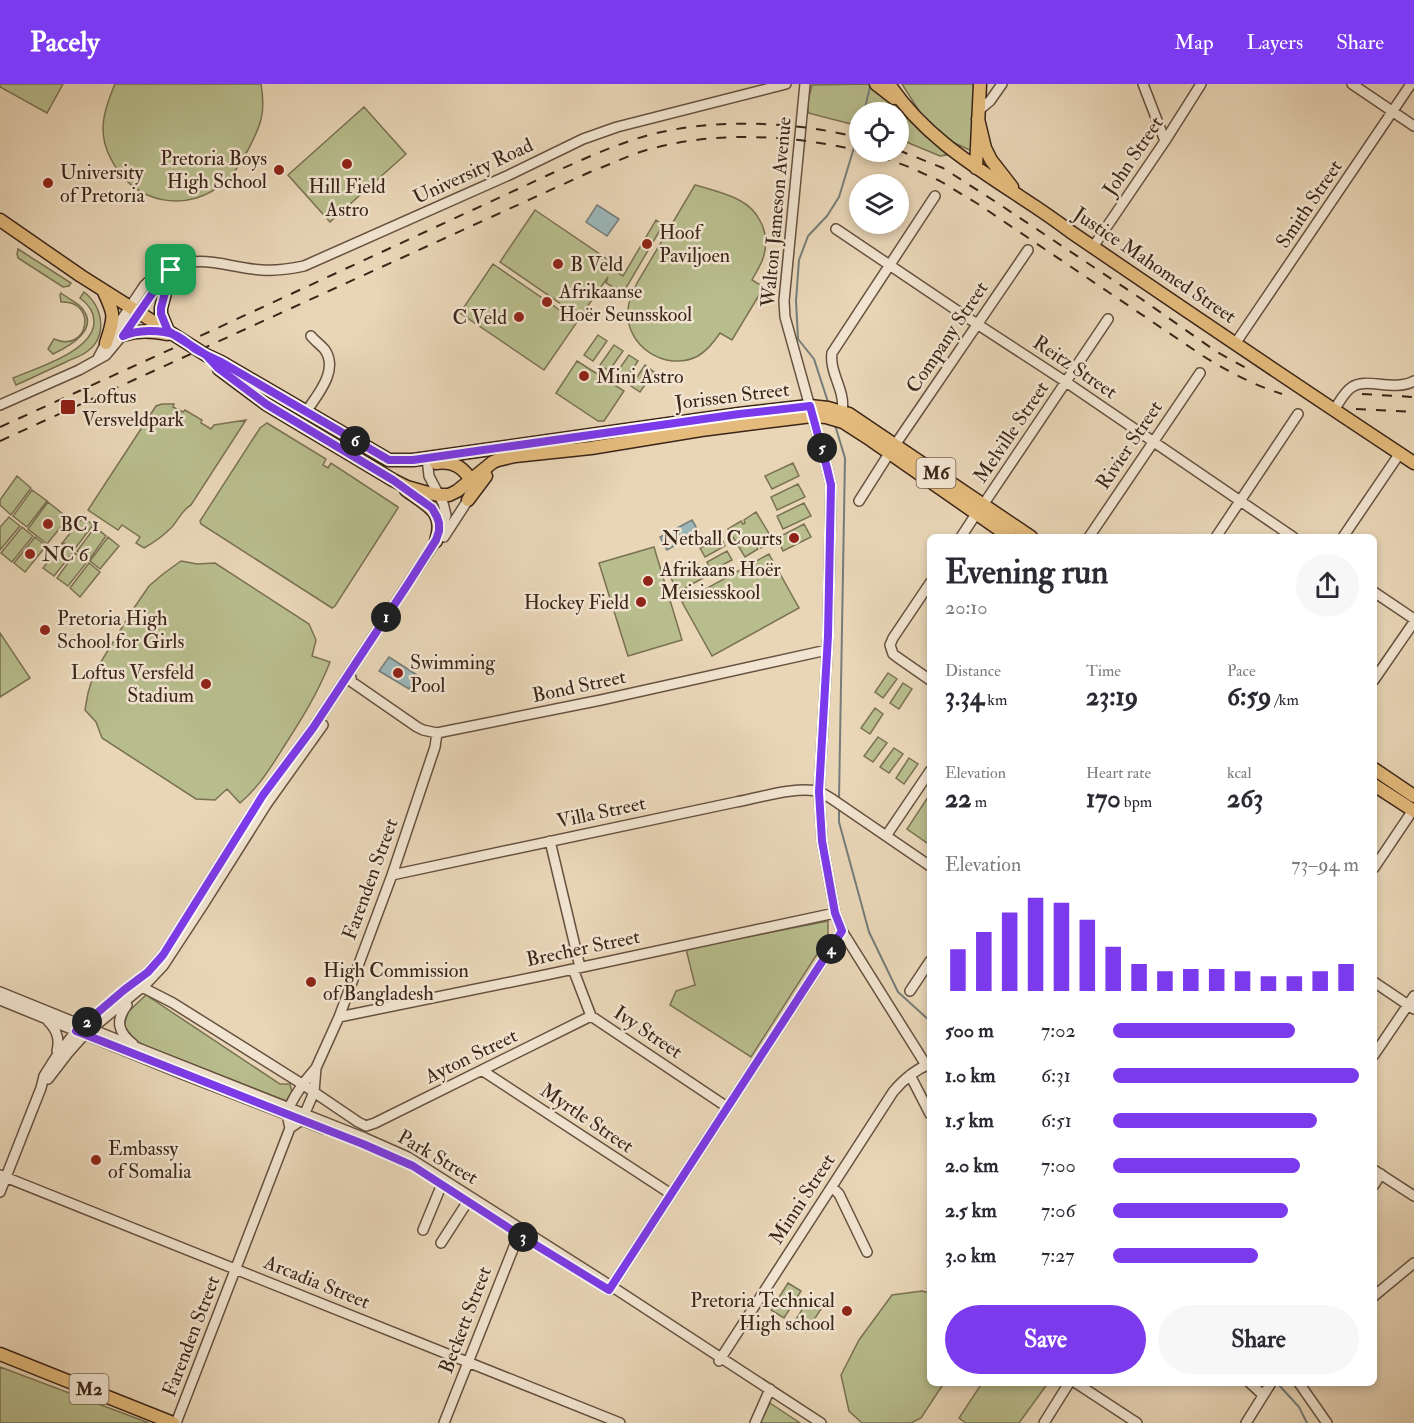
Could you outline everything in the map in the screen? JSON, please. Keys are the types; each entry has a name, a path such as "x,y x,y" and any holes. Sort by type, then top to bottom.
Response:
{"main road":[{"path":"876,84 899,102"},
{"name":"Justice Mahomed Street","path":"889,84 902,102"},
{"path":"976,168 980,84"},
{"name":"Justice Mahomed Street","path":"909,110 951,150 976,168 1414,463"},
{"path":"978,115 985,148 991,160 1022,198"},
{"name":"M6","path":"0,220 103,290 206,355 389,460 427,461 510,453"},
{"path":"171,333 161,314 161,308 174,267"},
{"path":"103,290 113,316 106,342"},
{"path":"123,336 144,330 171,333"},
{"name":"M6","path":"206,355 218,368 266,404 407,487 449,495 471,481 486,467 510,453"},
{"name":"Jorissen Street","path":"590,441 701,430 813,411"},
{"name":"Jorissen Street","path":"510,453 739,414 813,411 842,415 980,509 1026,534"},
{"path":"468,500 483,478 510,453"},
{"path":"427,461 450,463 460,468 471,481"},
{"path":"393,480 435,512 439,523 436,540"},
{"name":"Jorissen Street","path":"980,509 1007,534"},
{"path":"1377,771 1414,796"},
{"path":"1377,787 1414,810"},
{"name":"M2","path":"0,1354 174,1423"}],"street":[{"name":"University Road","path":"174,267 188,262 207,261 254,269 274,270 304,266 597,134 767,86 786,84"},
{"name":"Walton Jameson Avenue","path":"805,84 784,301 785,317 813,411 831,485 827,650 819,792 822,841 835,913 842,931 927,1063"},
{"path":"978,115 1002,84"},
{"path":"1143,84 1165,141"},
{"name":"John Street","path":"1094,247 1201,84"},
{"path":"1352,84 1414,126"},
{"name":"Smith Street","path":"1235,344 1412,84"},
{"path":"842,415 843,402 833,369 832,353 935,196"},
{"name":"Reitz Street","path":"836,229 1289,534"},
{"name":"Company Street","path":"859,501 1028,250"},
{"path":"97,360 106,342 174,267"},
{"path":"0,405 79,370 106,355 123,336 134,310"},
{"name":"Melville Street","path":"963,534 1108,320"},
{"path":"306,412 329,371 325,351 311,336"},
{"name":"Rivier Street","path":"1091,534 1200,373"},
{"path":"1334,410 1354,385 1363,383 1403,386 1414,381"},
{"path":"1218,534 1298,414"},
{"path":"1345,534 1400,453"},
{"path":"0,1192 3,1176 41,1088 46,1071 56,1057 83,1030 158,972 173,952 267,805 318,732 436,540 442,529 446,509 429,476 427,461"},
{"path":"148,1052 127,1039 122,1032 119,1024 122,1011 148,972 163,955 263,795 299,748 341,686 351,678 468,500 471,481"},
{"path":"927,587 890,644 897,657 927,678"},
{"path":"1377,594 1414,621 1377,676"},
{"name":"Bond Street","path":"436,733 601,700 827,650"},
{"path":"351,678 417,727 436,733"},
{"path":"299,748 318,732"},
{"name":"Farenden Street","path":"289,1112 302,1084 316,1068 339,1017 392,875 435,747 436,733"},
{"path":"294,767 299,748"},
{"path":"886,836 927,775"},
{"name":"Villa Street","path":"392,875 779,793 802,790 819,792"},
{"path":"819,792 927,864"},
{"path":"1377,864 1414,810"},
{"name":"Ivy Street","path":"550,841 577,968 591,1016 727,1107"},
{"name":"Brecher Street","path":"339,1017 835,913"},
{"path":"610,1288 842,931"},
{"path":"910,991 927,966"},
{"path":"1377,984 1411,1007"},
{"path":"137,988 173,1003 314,1092"},
{"name":"Park Street","path":"0,992 83,1030 408,1157 519,1232"},
{"path":"1377,1051 1411,1007 1414,996"},
{"name":"Park Street","path":"0,1000 148,1052 289,1112"},
{"name":"Ayton Street","path":"314,1092 366,1126 483,1071 591,1016"},
{"path":"46,1018 54,1026 58,1036 56,1057"},
{"path":"41,1088 83,1030"},
{"name":"Minni Street","path":"720,1360 886,1102 910,1075 927,1066"},
{"name":"Farenden Street","path":"303,1117 314,1092 316,1068"},
{"name":"Myrtle Street","path":"483,1071 671,1194"},
{"path":"910,1075 927,1108"},
{"path":"289,1112 290,1128"},
{"path":"290,1128 303,1117"},
{"name":"Park Street","path":"303,1117 413,1166 610,1288 813,1423"},
{"name":"Farenden Street","path":"174,1423 290,1128"},
{"path":"1378,1172 1413,1194"},
{"name":"Arcadia Street","path":"3,1176 620,1423"},
{"path":"423,1230 442,1184"},
{"path":"832,1187 839,1194 867,1252"},
{"path":"441,1243 468,1201"},
{"name":"Beckett Street","path":"444,1423 519,1232"},
{"path":"1377,1294 1414,1263"},
{"path":"1044,1423 1067,1386"},
{"path":"1081,1386 1137,1423"},
{"path":"1253,1386 1263,1395"},
{"path":"1246,1423 1269,1386"},
{"path":"1301,1386 1327,1423"},
{"path":"755,1423 769,1392"},
{"name":"Park Street","path":"769,1392 821,1423"}],"green space":[{"path":"0,84 63,84 47,113 0,87"},
{"path":"115,84 261,84 263,111 248,150 227,180 212,191 196,198 180,201 163,200 133,187 121,175 108,152 103,122"},
{"path":"869,84 883,91 894,102 849,102 849,123 808,113 812,85"},
{"path":"902,84 974,84 972,151 950,141 921,114"},
{"name":"Hill Field Astro","path":"364,107 406,154 330,222 288,175"},
{"path":"909,117 947,155 940,156 909,143"},
{"path":"695,185 739,200 757,216 764,231 765,247 762,262 752,280 764,287 732,340 720,333 698,356 673,361 660,358 640,344 633,334 628,309 637,283"},
{"name":"B Veld","path":"535,210 616,265 613,270 623,276 656,220 663,225 623,293 606,283 608,277 580,317 500,262"},
{"path":"18,249 71,283 69,286 63,287 18,258"},
{"name":"C Veld","path":"493,264 577,322 544,370 460,313"},
{"path":"84,292 96,306 101,322 98,339 93,346 80,356 16,385 13,378 63,357 75,350 92,332 93,314 80,298"},
{"path":"61,293 81,307 87,322 81,336 53,354 48,349 54,339 66,342 75,339 81,333 84,325 84,317 80,309 73,304 61,302"},
{"path":"598,335 607,341 593,361 584,355"},
{"path":"614,345 623,351 609,371 600,365"},
{"path":"629,355 638,361 624,382 615,375"},
{"name":"Mini Astro","path":"577,361 624,391 604,421 598,421 556,393"},
{"path":"645,365 654,372 640,392 631,386"},
{"path":"174,404 173,407 183,412 185,410 202,420 201,423 211,429 214,425 246,420 191,505 169,530 144,548 136,543 140,537 122,525 118,530 88,510 156,406"},
{"path":"267,423 326,459 323,465 328,468 331,463 398,507 332,608 201,524 200,521 260,428"},
{"path":"793,463 799,476 772,489 765,476"},
{"path":"17,476 31,488 11,515 0,505 0,500"},
{"path":"798,484 805,497 777,510 771,497"},
{"path":"32,490 47,501 27,527 13,516"},
{"name":"BC 1","path":"48,502 68,518 47,544 28,529"},
{"path":"804,503 811,516 783,529 777,516"},
{"path":"756,512 773,540 761,548 758,544 756,546 758,549 745,557 728,529 741,521 745,523 744,520"},
{"path":"9,517 20,526 0,550 0,527"},
{"path":"83,517 93,525 74,550 63,542"},
{"name":"Netball Courts","path":"804,524 811,537 783,551 777,538"},
{"path":"22,527 33,536 12,562 1,553"},
{"path":"95,527 106,536 89,560 77,551"},
{"name":"NC 6","path":"35,537 46,546 25,572 14,563"},
{"path":"108,537 119,546 100,569 90,561"},
{"path":"721,537 725,546 705,557 700,548"},
{"path":"62,543 73,552 54,576 43,568"},
{"name":"Hockey Field","path":"654,547 682,640 628,656 599,563"},
{"path":"727,551 732,560 711,571 707,562"},
{"path":"75,553 87,562 68,586 57,578"},
{"path":"769,554 799,608 712,656 682,602"},
{"name":"Loftus Versfeld Stadium","path":"181,561 197,564 215,563 309,624 316,640 312,656 330,662 309,706 269,770 240,803 227,789 215,800 196,799 102,738 96,722 85,710 94,673 134,608 149,586"},
{"path":"89,563 100,572 80,597 70,588"},
{"path":"697,563 705,577 678,592 671,578"},
{"path":"0,633 30,678 0,697"},
{"path":"888,673 897,679 883,698 875,692"},
{"path":"903,683 912,689 899,709 890,703"},
{"path":"875,708 883,714 870,734 861,728"},
{"path":"878,737 887,743 873,762 864,756"},
{"path":"894,748 903,754 889,773 880,767"},
{"path":"909,758 918,764 904,784 896,778"},
{"path":"927,799 927,843 907,829"},
{"path":"828,921 828,937 751,1057 670,1005 676,991 695,985 686,949"},
{"path":"146,995 280,1084 290,1084 292,1092 286,1101 143,1045 134,1039 124,1026 128,1012"},
{"path":"788,1283 801,1291 784,1318 771,1310"},
{"path":"927,1292 927,1386 942,1386 921,1418 911,1423 862,1423 849,1411 841,1375 859,1340 892,1295"},
{"path":"810,1297 823,1306 806,1332 793,1324"},
{"path":"0,1367 149,1423 0,1423"},
{"path":"980,1386 1046,1386 1019,1423 966,1423 959,1418"},
{"path":"770,1403 800,1423 760,1423"}],"water":[{"path":"597,205 619,219 607,236 586,222"},
{"path":"692,520 699,532 667,550 660,537"},
{"name":"Swimming Pool","path":"389,657 417,675 409,689 379,671"}],"waterway":[{"path":"866,102 870,87"},
{"path":"828,402 814,359 798,339 796,301 799,260 808,236 827,216 839,197 850,162"},
{"path":"835,425 845,458 839,799"},
{"path":"839,807 839,822 869,932 898,992 927,1018"},
{"path":"1280,1386 1299,1407 1307,1423"}],"railway":[{"path":"0,427 558,170 636,139 674,130 727,124 782,125 849,135"},
{"path":"0,441 590,172 637,153 691,141 748,137 805,141 849,149"},
{"path":"909,154 943,168 1140,298 1217,352 1246,368"},
{"path":"895,162 940,181 978,204 1203,356 1242,378 1282,394"},
{"path":"1362,394 1414,397"},
{"path":"1356,409 1414,412"}],"place":[{"name":"Hill Field Astro","path":"347,164"},
{"name":"Pretoria Boys High School","path":"279,170"},
{"name":"University of Pretoria","path":"48,183"},
{"name":"Hoof Paviljoen","path":"647,244"},
{"name":"B Veld","path":"558,264"},
{"name":"Afrikaanse Hoër Seunsskool","path":"547,302"},
{"name":"C Veld","path":"519,317"},
{"name":"Mini Astro","path":"584,376"},
{"name":"Loftus Versveldpark","path":"68,407"},
{"name":"BC 1","path":"48,524"},
{"name":"Netball Courts","path":"794,538"},
{"name":"NC 6","path":"30,554"},
{"name":"Afrikaans Hoër Meisiesskool","path":"648,581"},
{"name":"Hockey Field","path":"641,602"},
{"name":"Pretoria High School for Girls","path":"45,630"},
{"name":"Swimming Pool","path":"398,673"},
{"name":"Loftus Versfeld Stadium","path":"206,684"},
{"name":"High Commission of Bangladesh","path":"311,982"},
{"name":"Embassy of Somalia","path":"96,1160"},
{"name":"Pretoria Technical High school","path":"847,1311"}],"route":[{"path":"171,270 123,336 144,330 174,335 206,355 389,460 413,460 810,406 831,485 828,636 819,792 822,841 835,913 842,931 609,1290 406,1162 76,1031 148,972 163,955 263,795 350,674 436,540 439,531 439,523 432,508 393,480 266,404 218,368 206,355 168,331 161,308 171,270"}]}
